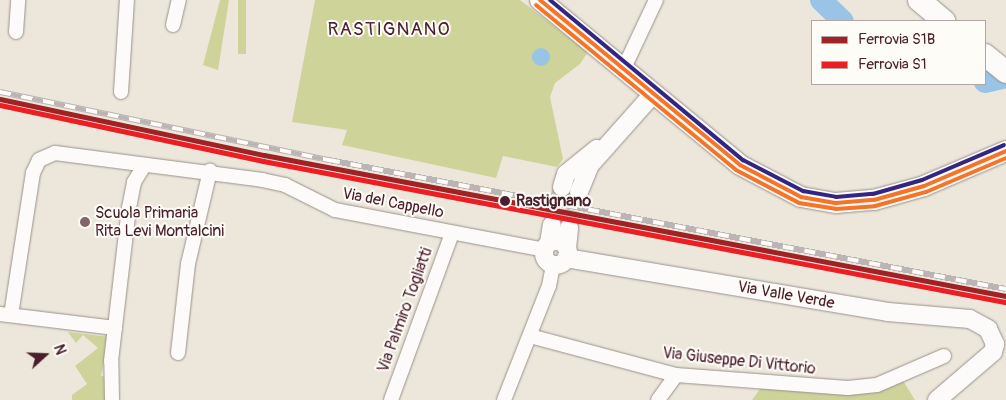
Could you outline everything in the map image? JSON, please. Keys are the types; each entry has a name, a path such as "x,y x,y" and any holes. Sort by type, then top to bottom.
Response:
{"main road":[{"path":"540,0 740,165 782,189 824,202 852,203 901,194 1006,151"},
{"path":"919,0 943,20"},
{"path":"986,56 1006,72"}],"street":[{"path":"16,32 18,0"},
{"path":"121,92 127,0"},
{"path":"173,25 180,0"},
{"path":"624,68 656,0"},
{"path":"570,189 566,174 578,162 608,142 654,93"},
{"name":"Via del Cappello","path":"5,315 32,173 40,160 55,153 144,166 210,171 285,185 335,210 556,253"},
{"path":"112,400 116,328 129,208 134,182 144,166"},
{"path":"178,353 188,264 210,171"},
{"path":"552,224 556,253"},
{"path":"504,400 530,336 556,253 569,228"},
{"name":"Via Palmiro Togliatti","path":"391,400 452,233"},
{"name":"Via Valle Verde","path":"556,253 888,312 970,319 988,329 1001,343"},
{"path":"5,315 116,328"},
{"name":"Via Giuseppe Di Vittorio","path":"530,336 676,375 861,388 944,356"},
{"path":"937,400 986,359 1001,343"},
{"path":"658,400 676,375"}],"green space":[{"path":"220,0 229,0 218,70 203,65"},
{"path":"238,0 246,0 246,54 238,54"},
{"path":"315,0 520,0 588,52 580,64 555,83 550,97 563,159 557,167 503,156 496,178 342,145 347,130 292,122"},
{"path":"68,332 109,337 101,376 106,377 105,400 72,400 72,395 87,384 75,366 98,348 83,335 76,343"},
{"path":"902,379 915,400 752,400 763,385"}],"water":[{"path":"541,48 547,51 550,57 547,63 541,66 535,63 532,57 535,51"}],"waterway":[{"path":"821,0 842,20"},
{"path":"986,82 1006,77"}],"tunnel":[{"path":"552,225 562,187"},
{"path":"569,228 579,192"}],"railway":[{"path":"0,92 329,160 1006,289"}],"rail line":[{"name":"S1B","path":"0,99 264,155 1006,296"},
{"name":"S1","path":"0,105 263,161 1005,302"}],"transit line":[{"path":"540,0 740,165 801,197 836,203 874,200 924,186 1006,151"},
{"path":"550,0 743,160 803,191 836,197 873,194 922,180 1004,145"},
{"path":"536,5 736,170 799,203 836,209 875,206 926,192 1006,158"}],"place":[{"name":"Rastignano","path":"505,201"},
{"name":"Scuola Primaria Rita Levi Montalcini","path":"85,222"}],"district":[{"name":"RASTIGNANO","path":"389,30"}]}
